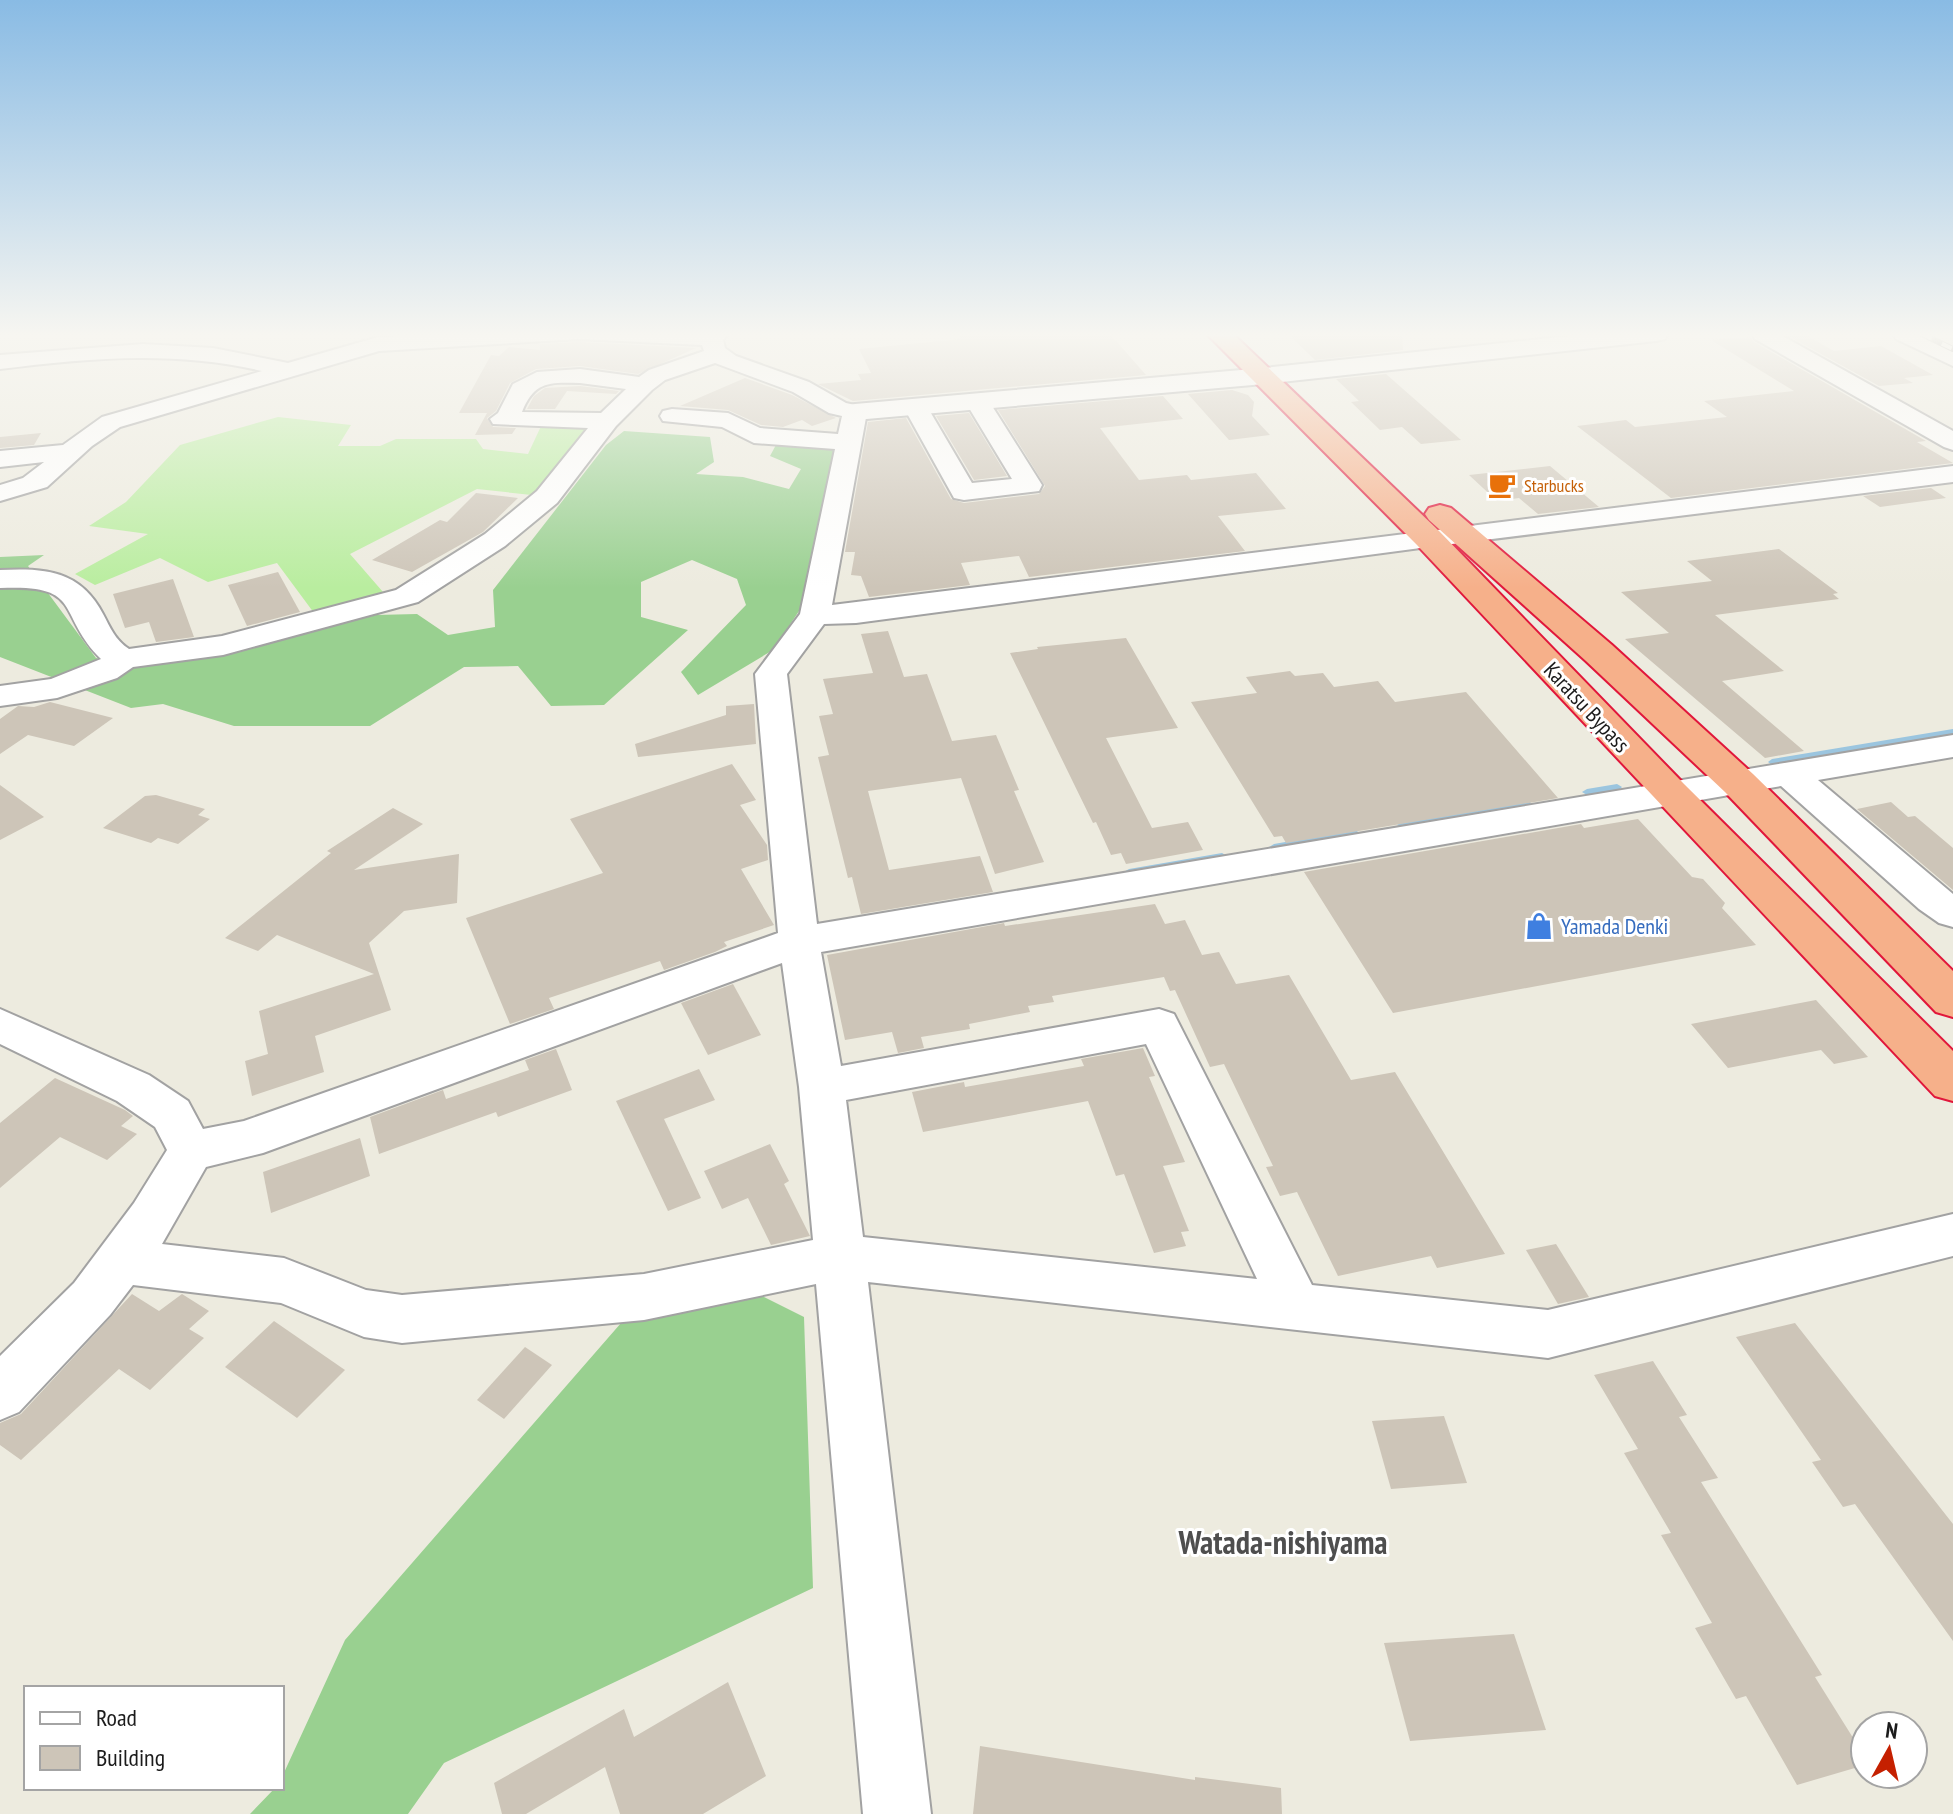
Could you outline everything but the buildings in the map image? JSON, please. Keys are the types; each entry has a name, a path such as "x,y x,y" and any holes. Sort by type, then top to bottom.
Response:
{"highway":[{"name":"Karatsu Bypass","path":"1321,419 1445,536 1670,793 1953,1082"},
{"name":"Karatsu Bypass","path":"1445,536 1599,653 1739,783 1953,1000"}],"street":[{"path":"0,493 23,488 41,478 96,429 122,419"},
{"path":"567,419 607,421"},
{"path":"0,696 57,688 105,671 124,659 223,645 407,596 495,540 547,497 609,419"},
{"path":"709,419 728,420 754,435 850,443"},
{"path":"854,419 815,615 771,674 799,941 822,1087 897,1814"},
{"path":"922,419 964,492 1029,485 988,419"},
{"path":"1912,419 1953,442"},
{"path":"0,459 67,452"},
{"path":"815,615 856,614 1445,536 1953,474"},
{"path":"0,579 46,580 70,589 102,642 113,655 124,659"},
{"path":"0,1394 81,1311 121,1261 152,1218 191,1151 246,1140 799,941 1953,746"},
{"path":"1789,774 1953,913"},
{"path":"0,1025 133,1088 172,1114 191,1151"},
{"path":"822,1087 1159,1025 1296,1307"},
{"path":"121,1261 284,1281 364,1313 402,1319 644,1297 839,1257 1548,1334 1953,1235"}],"green space":[{"path":"272,419 293,419 351,425 338,446 380,446 396,439 476,439 483,449 528,454 543,422 598,423 541,496 477,489 350,554 383,592 314,613 277,563 208,582 160,558 95,585 75,574 148,534 89,526 126,502 180,445"},
{"path":"624,431 710,437 714,462 696,474 743,477 789,489 801,469 770,456 777,443 840,449 803,605 773,650 698,695 681,672 746,605 737,579 692,560 641,582 641,617 688,630 604,705 551,706 518,666 464,667 370,726 234,726 163,704 131,708 0,657 0,557 44,555 28,566 96,658 136,666 236,651 376,615 417,614 448,635 495,627 493,590 606,445"},
{"path":"760,1295 804,1317 813,1588 444,1763 408,1814 250,1814 273,1790 284,1790 284,1773 345,1640 628,1315"}],"waterway":[{"path":"1772,762 1953,732"},
{"path":"1587,792 1617,787"},
{"path":"1402,825 1526,803"},
{"path":"1274,847 1354,833"},
{"path":"1129,872 1222,856"}],"place":[{"name":"Starbucks","path":"1502,485"},
{"name":"Yamada Denki","path":"1539,926"}],"district":[{"name":"Watada-nishiyama","path":"1283,1542"}]}
